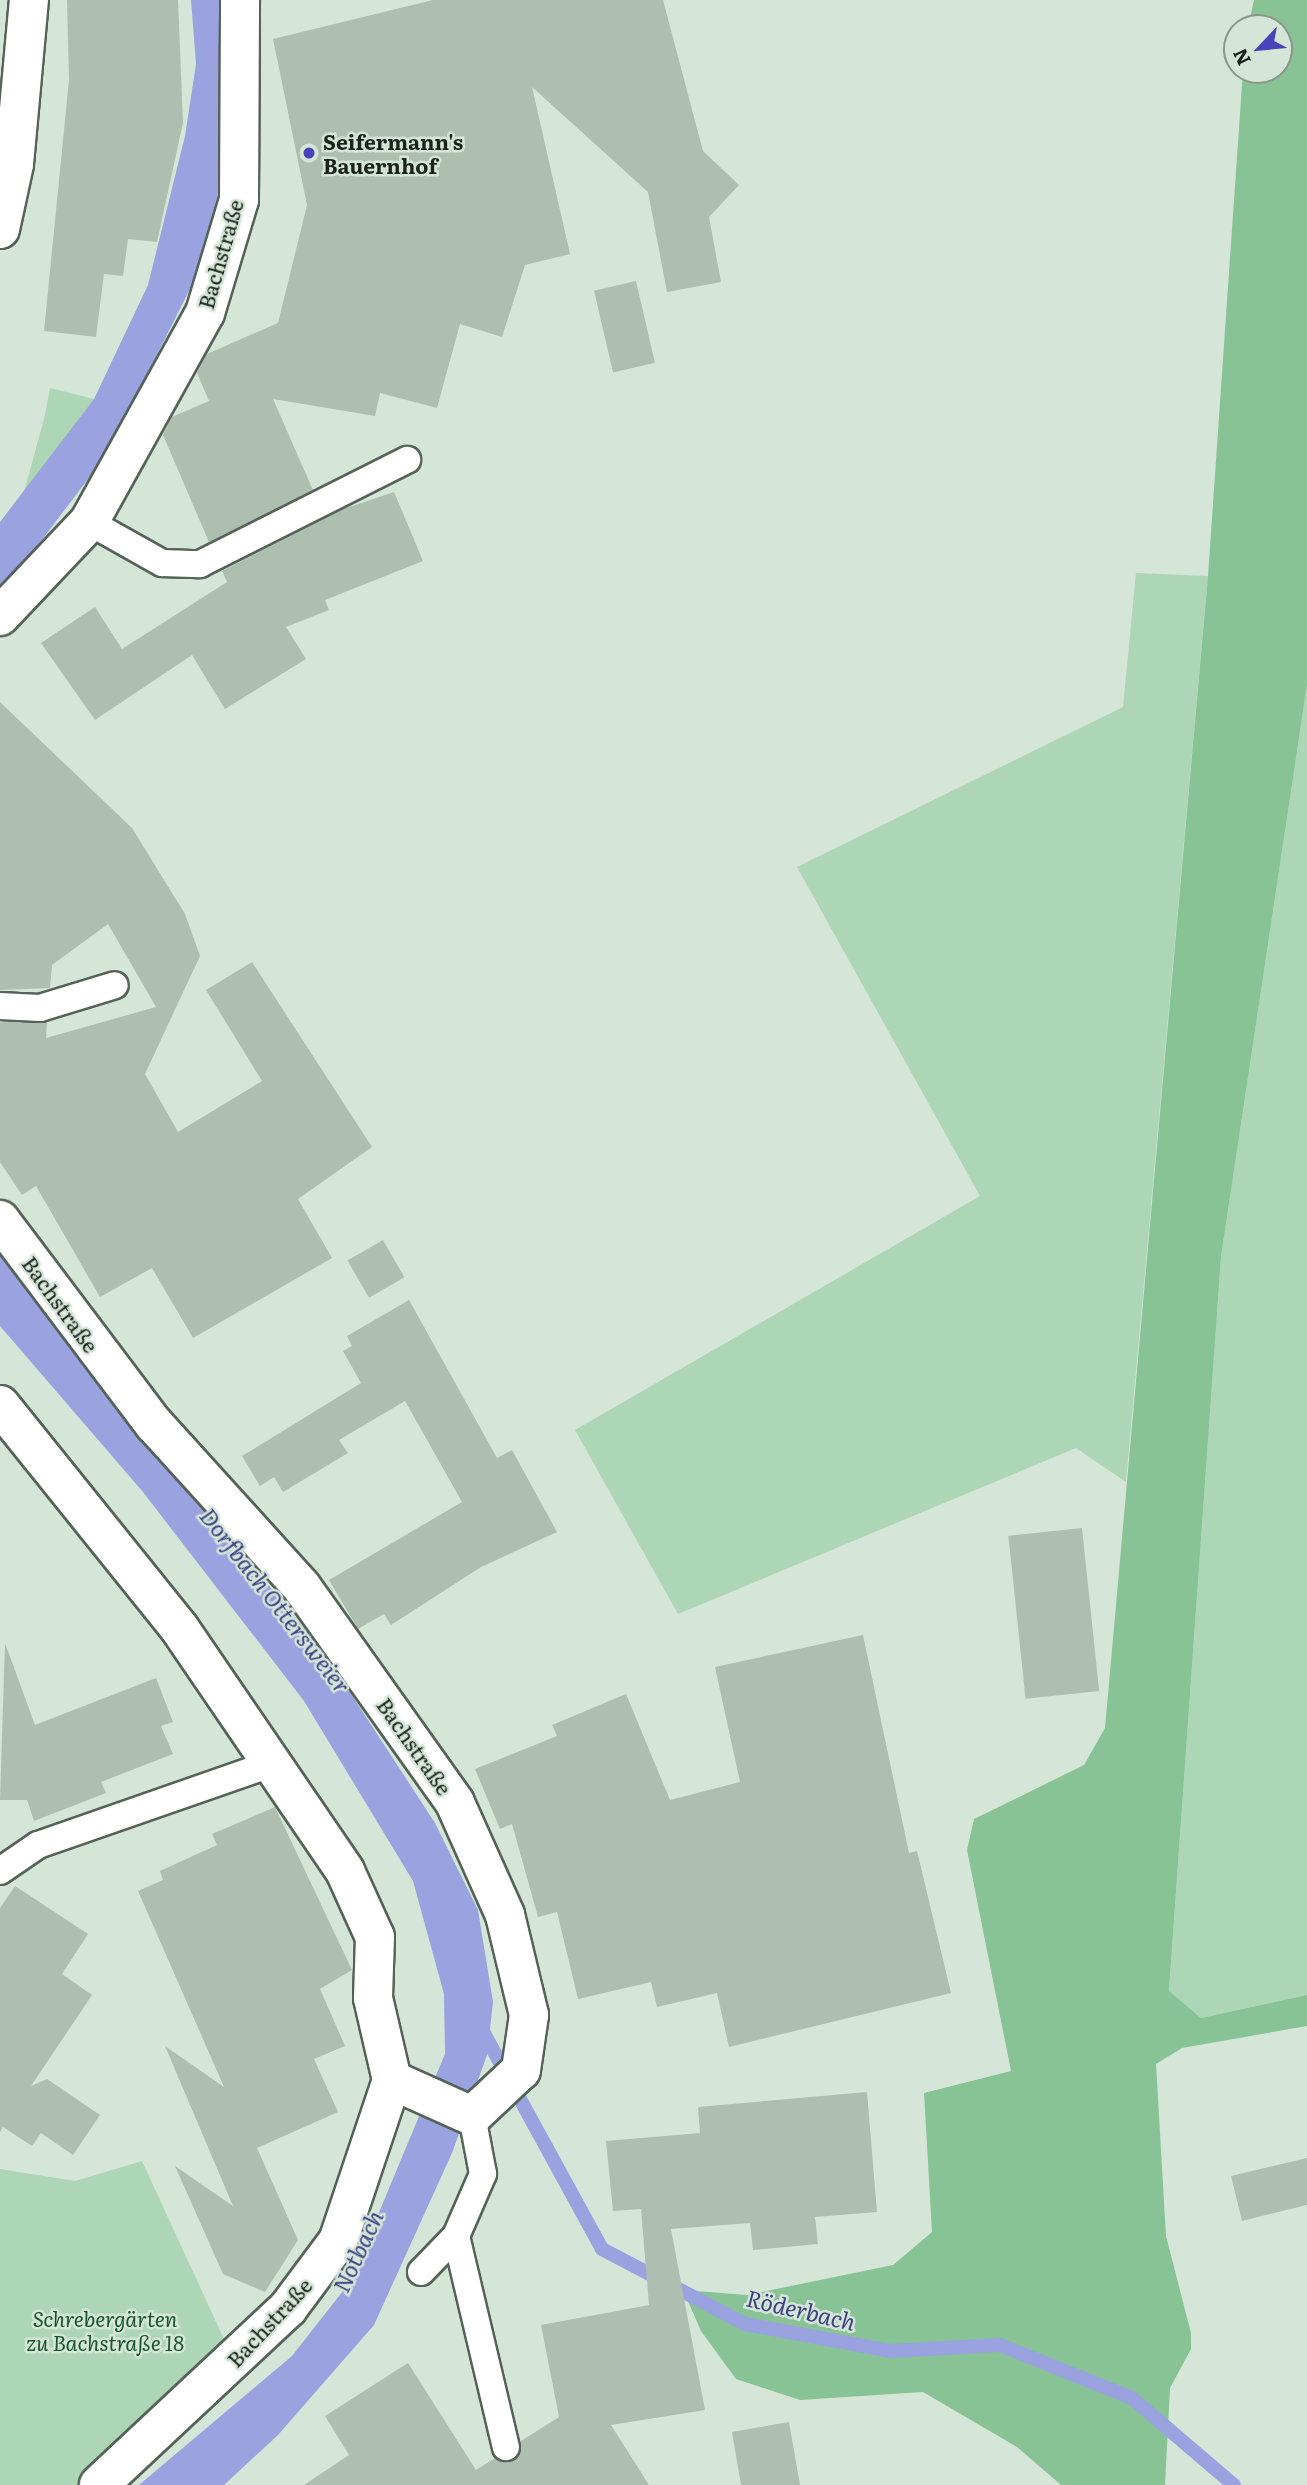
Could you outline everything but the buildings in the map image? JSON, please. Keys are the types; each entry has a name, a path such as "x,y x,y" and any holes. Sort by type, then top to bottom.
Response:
{"street":[{"path":"0,229 14,164 29,0"},
{"name":"Bachstraße","path":"0,616 89,522 205,313 239,200 240,0"},
{"name":"Bachstraße","path":"0,1220 154,1424 301,1587 455,1803 505,1915 528,2015 521,2070 472,2116"},
{"path":"0,1405 180,1629 275,1762 345,1871 375,1937 373,1998 404,2086 472,2116"},
{"name":"Bachstraße","path":"99,2485 288,2308 338,2241 404,2086"}],"lane":[{"path":"89,522 162,563 200,564 407,460"},
{"path":"0,1006 40,1008 115,985"},
{"path":"0,1871 38,1846 275,1762"},
{"path":"421,2272 456,2236 483,2174 472,2116"},
{"path":"456,2236 506,2447"}],"green space":[{"path":"1254,0 1307,0 1307,685 1221,1257 1169,1991 1201,2018 1307,1995 1307,2026 1182,2048 1156,2064 1166,2236 1191,2333 1191,2349 1170,2388 1165,2485 1061,2485 1017,2447 923,2392 800,2400 736,2379 701,2331 683,2290 747,2295 893,2265 932,2232 924,2093 1011,2071 967,1850 974,1819 1084,1765 1105,1728 1208,576 1242,84 1293,84 1293,14 1251,14"},
{"path":"50,388 94,399 24,492 44,419"},
{"path":"1136,573 1208,576 1126,1482 1076,1448 678,1614 575,1430 980,1196 797,867 1123,707"},
{"path":"1307,685 1307,1995 1201,2018 1169,1992 1221,1257"},
{"name":"Schrebergärten zu Bachstraße 18","path":"142,2161 235,2363 81,2485 0,2485 0,2169 75,2181"}],"water":[{"path":"191,0 227,0 221,180 203,263 107,454 0,595 0,522 94,399 148,285 185,136 196,64"},
{"name":"Dorfbach Ottersweier","path":"0,1248 106,1390 323,1651 435,1823 478,1910 493,2002 487,2055 452,2153 374,2325 278,2435 224,2485 139,2485 292,2356 350,2282 445,2054 444,1994 413,1881 304,1701 143,1492 0,1326"}],"waterway":[{"name":"Röderbach","path":"480,2026 602,2249 745,2324 890,2351 1000,2345 1132,2398 1234,2485"}],"place":[{"name":"Seifermann's Bauernhof","path":"309,153"}],"water label":[{"name":"Notbach","path":"357,2251"}]}
